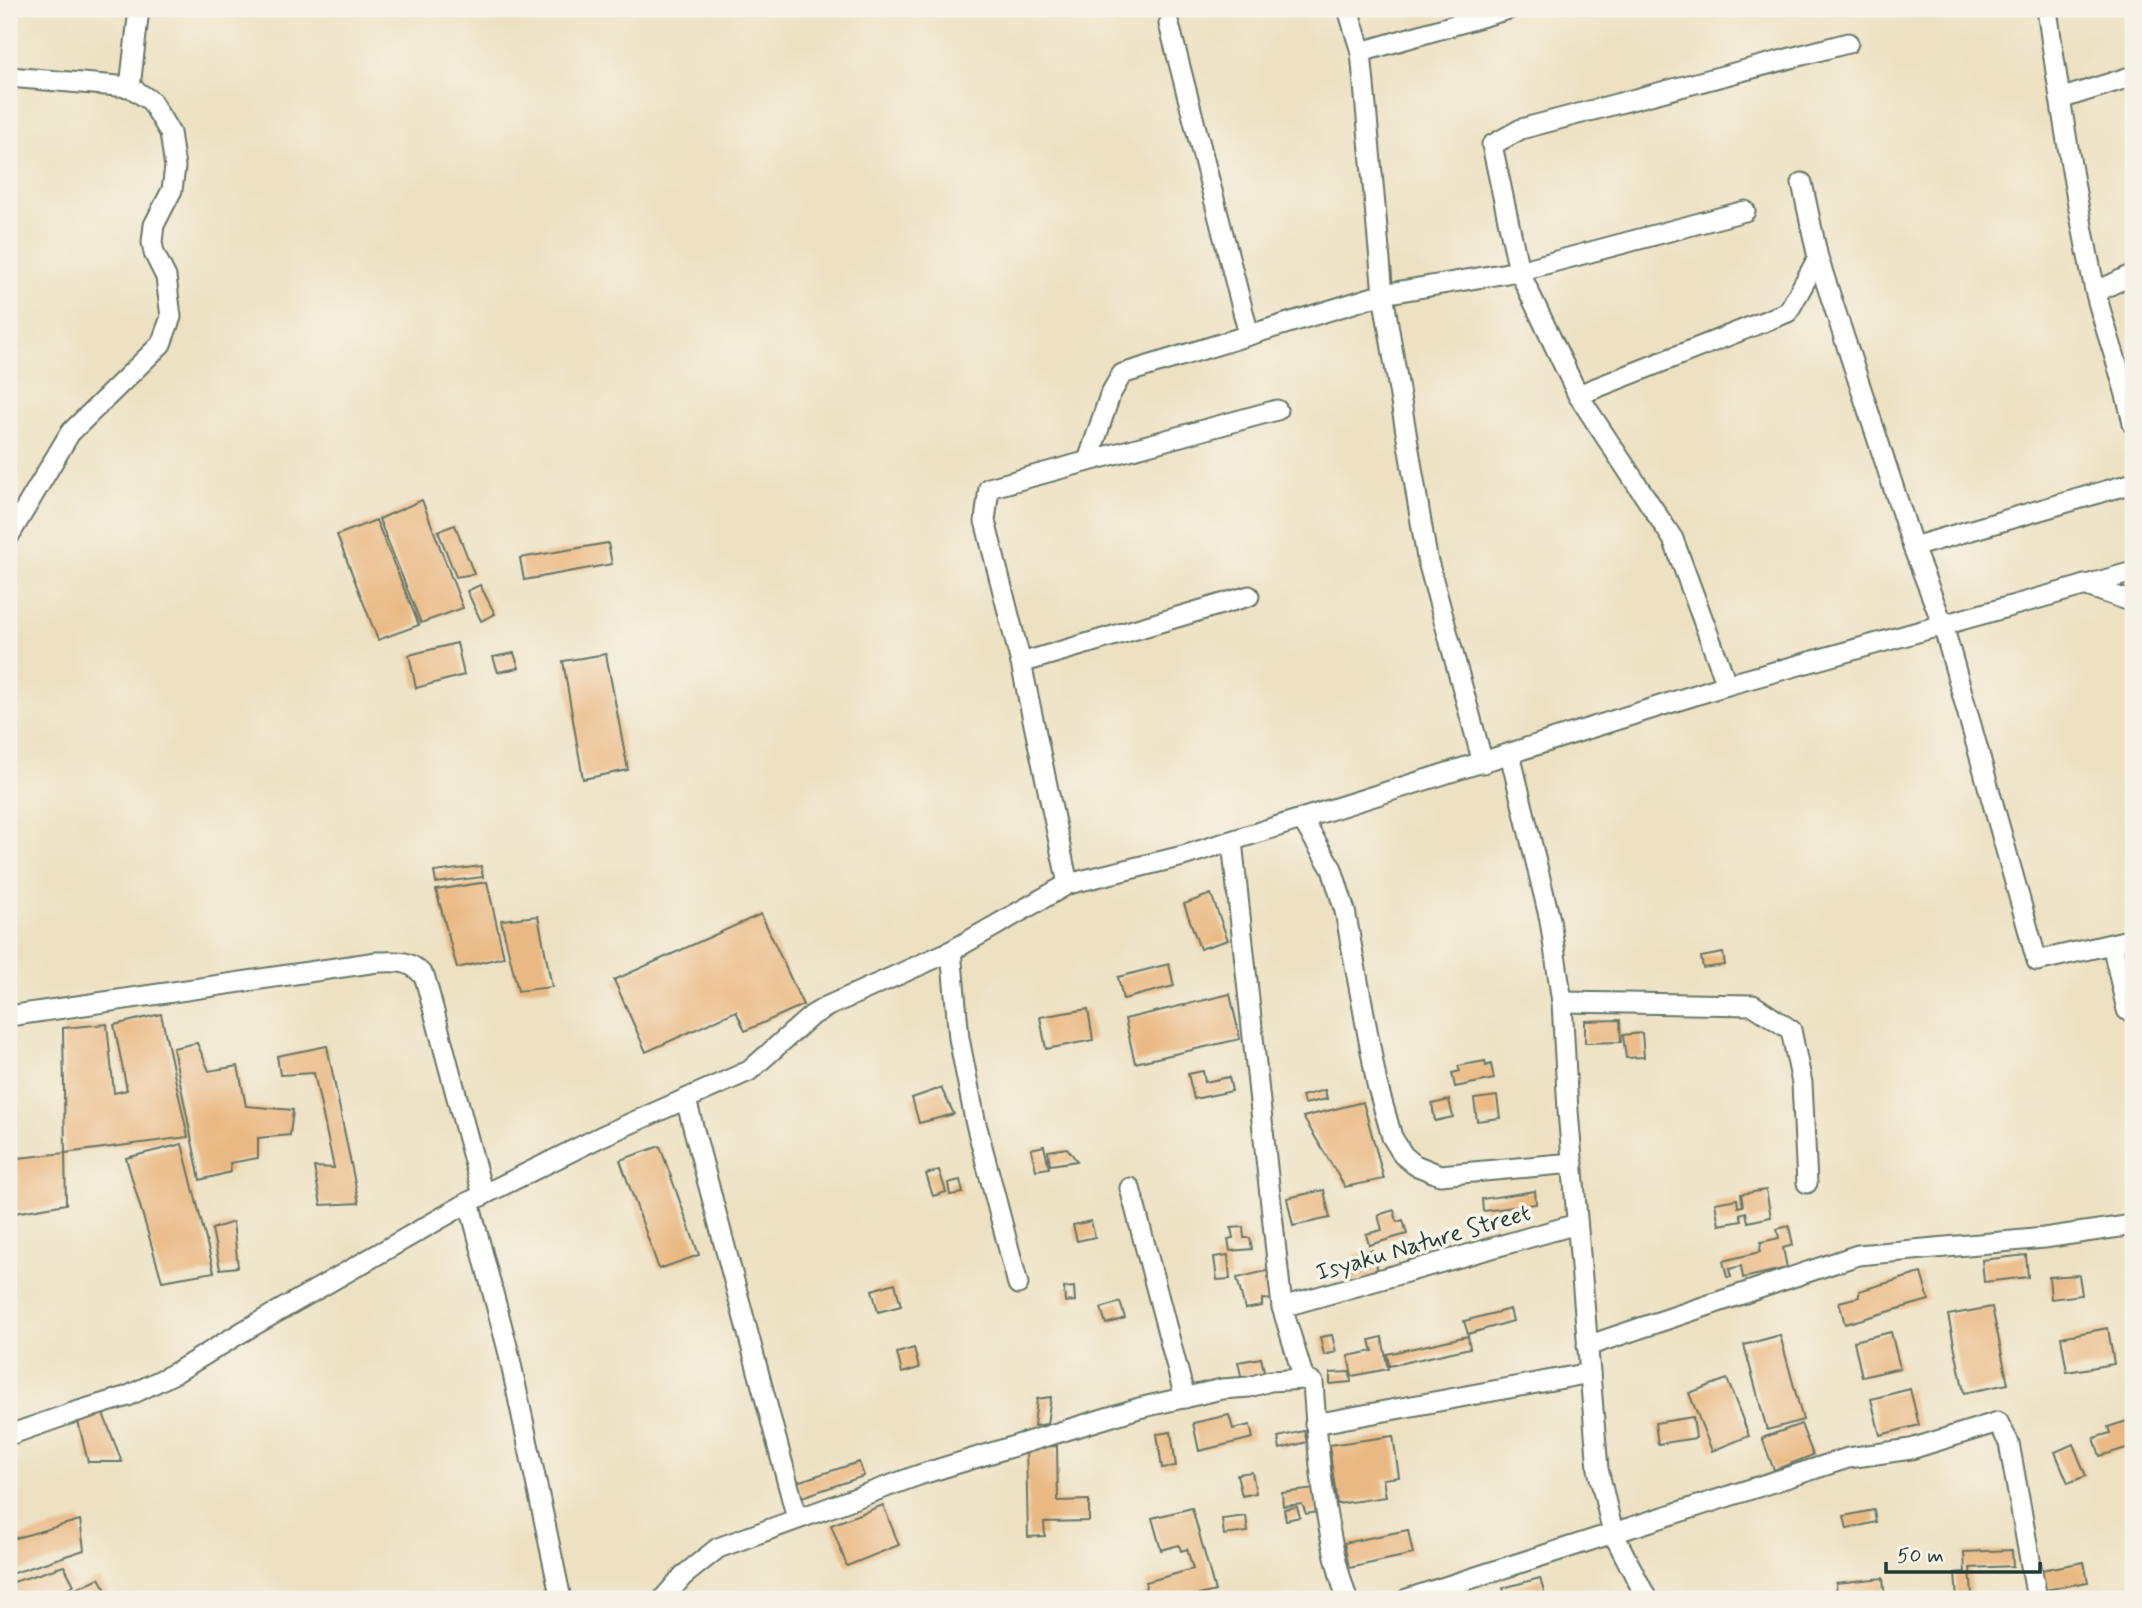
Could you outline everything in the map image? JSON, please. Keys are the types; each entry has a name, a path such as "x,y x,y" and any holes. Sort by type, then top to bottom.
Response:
{"street":[{"path":"130,87 139,9"},
{"path":"1348,9 1362,52 1383,294 1427,558 1483,763"},
{"path":"1362,52 1509,9"},
{"path":"2047,9 2060,99 2096,292 2133,424"},
{"path":"1169,24 1249,335"},
{"path":"1727,685 1673,539 1578,395 1519,271 1492,145 1521,129 1848,43"},
{"path":"2060,99 2133,76"},
{"path":"9,78 130,87 151,101 170,134 175,167 173,190 154,225 152,242 154,253 166,277 172,317 161,344 70,433 9,536"},
{"path":"1802,183 1818,258 1913,547 1943,625 2037,961 2133,939"},
{"path":"1088,461 1111,395 1122,374 1383,294 1519,271 1745,211"},
{"path":"1578,395 1788,312 1818,258"},
{"path":"2096,292 2133,274"},
{"path":"1068,884 1021,663 985,521 989,488 1277,410"},
{"path":"1913,547 2133,483"},
{"path":"9,1435 128,1396 175,1373 476,1199 602,1136 748,1071 811,1016 828,1006 951,951 1068,884 1183,856 1727,685 2133,572"},
{"path":"2084,585 2133,602"},
{"path":"1021,663 1249,596"},
{"path":"1510,754 1550,920 1562,1002 1577,1224 1598,1469 1613,1532 1647,1599"},
{"path":"1302,819 1332,869 1345,911 1377,1084 1392,1136 1403,1155 1415,1166 1440,1175 1573,1163"},
{"path":"1232,841 1282,1307 1304,1379"},
{"path":"2112,944 2127,1010 2133,1011"},
{"path":"951,951 959,1038 975,1121 1018,1284"},
{"path":"9,1016 377,962 415,965 425,978 476,1199 561,1599"},
{"path":"1562,1002 1753,1005 1791,1030 1802,1083 1807,1183"},
{"path":"686,1100 797,1518"},
{"path":"1130,1188 1185,1398"},
{"name":"Isyaku Nature Street","path":"1282,1307 1577,1224"},
{"path":"1587,1346 1858,1255 2045,1238 2133,1225"},
{"path":"1315,1424 1590,1373"},
{"path":"663,1599 683,1576 718,1548 932,1471 1139,1408 1222,1389 1249,1387 1270,1381 1304,1379 1313,1382 1315,1424 1336,1565 1347,1599"},
{"path":"1407,1599 1848,1458 1911,1449 1998,1422 2009,1443 2037,1599"}],"building":[{"path":"422,500 463,608 421,623 379,519"},
{"path":"376,520 419,625 378,640 337,535"},
{"path":"455,525 474,574 456,577 438,531"},
{"path":"608,543 612,564 524,580 520,558"},
{"path":"480,585 495,614 481,621 467,591"},
{"path":"457,643 464,675 416,688 409,655"},
{"path":"514,653 519,668 498,672 493,657"},
{"path":"606,654 628,770 583,779 563,661"},
{"path":"481,866 483,877 436,883 434,872"},
{"path":"487,882 504,957 457,968 436,890"},
{"path":"1211,894 1228,940 1200,949 1184,904"},
{"path":"761,914 803,1005 745,1031 736,1011 646,1052 614,980"},
{"path":"538,916 552,987 518,991 501,920"},
{"path":"1723,953 1725,965 1703,968 1701,957"},
{"path":"1169,964 1174,986 1123,999 1118,977"},
{"path":"1230,994 1240,1039 1135,1063 1125,1019"},
{"path":"1088,1009 1093,1040 1046,1049 1040,1017"},
{"path":"161,1014 188,1137 65,1153 63,1028 107,1024 114,1093 127,1090 114,1025"},
{"path":"1620,1020 1621,1042 1585,1043 1585,1021"},
{"path":"1642,1033 1644,1057 1626,1058 1623,1035"},
{"path":"197,1043 209,1071 238,1066 246,1106 293,1110 290,1135 258,1138 258,1158 230,1163 231,1172 200,1180 173,1048"},
{"path":"327,1046 359,1203 321,1205 314,1167 334,1168 314,1073 280,1075 277,1056"},
{"path":"1485,1061 1486,1066 1491,1064 1494,1079 1455,1087 1452,1073 1460,1071 1458,1066"},
{"path":"1203,1071 1205,1082 1229,1077 1232,1091 1194,1099 1188,1074"},
{"path":"941,1088 954,1114 919,1123 912,1098"},
{"path":"1325,1090 1327,1099 1304,1104 1302,1096"},
{"path":"1497,1096 1500,1118 1477,1121 1474,1099"},
{"path":"1449,1100 1453,1117 1435,1121 1432,1104"},
{"path":"1363,1102 1384,1179 1345,1187 1303,1117"},
{"path":"182,1144 214,1272 162,1281 126,1158"},
{"path":"660,1146 699,1255 659,1269 620,1160"},
{"path":"1044,1146 1049,1168 1036,1170 1031,1149"},
{"path":"1067,1148 1077,1161 1050,1165 1048,1151"},
{"path":"65,1153 66,1204 9,1214 9,1159"},
{"path":"939,1170 946,1192 933,1196 926,1174"},
{"path":"960,1180 963,1193 950,1195 948,1183"},
{"path":"1324,1190 1330,1218 1293,1226 1287,1198"},
{"path":"1766,1190 1771,1217 1748,1222 1746,1212 1740,1214 1742,1221 1719,1225 1715,1203 1737,1199 1738,1207 1743,1206 1741,1194"},
{"path":"1535,1191 1536,1204 1483,1211 1482,1199"},
{"path":"1394,1210 1397,1222 1403,1220 1407,1234 1369,1245 1366,1234 1382,1230 1378,1215"},
{"path":"1091,1221 1095,1237 1077,1241 1073,1225"},
{"path":"233,1222 238,1267 220,1269 212,1229"},
{"path":"1789,1226 1793,1245 1783,1248 1787,1268 1743,1278 1741,1266 1729,1269 1731,1277 1727,1277 1723,1261 1760,1252 1761,1242 1779,1238 1777,1229"},
{"path":"1243,1227 1244,1238 1250,1238 1252,1249 1230,1251 1228,1239 1233,1238 1231,1228"},
{"path":"1372,1250 1379,1275 1348,1283 1345,1270 1358,1267 1355,1254"},
{"path":"1228,1255 1230,1279 1217,1280 1214,1257"},
{"path":"2026,1255 2028,1277 1984,1282 1982,1260"},
{"path":"1270,1270 1276,1300 1262,1299 1262,1306 1245,1309 1237,1278"},
{"path":"1921,1273 1929,1300 1845,1324 1839,1302 1859,1297 1859,1291"},
{"path":"2079,1275 2082,1295 2051,1299 2049,1277"},
{"path":"895,1283 901,1306 878,1312 872,1290"},
{"path":"1074,1287 1075,1301 1065,1302 1064,1288"},
{"path":"1120,1302 1125,1318 1106,1324 1101,1308"},
{"path":"1992,1307 2008,1384 1964,1393 1948,1315"},
{"path":"1510,1309 1513,1321 1468,1334 1464,1321"},
{"path":"2108,1328 2114,1364 2067,1372 2061,1337"},
{"path":"1891,1332 1900,1368 1862,1377 1854,1341"},
{"path":"1332,1335 1336,1352 1324,1355 1320,1337"},
{"path":"1780,1335 1803,1420 1767,1430 1744,1345"},
{"path":"1468,1336 1470,1348 1389,1366 1387,1354"},
{"path":"1382,1337 1388,1369 1352,1376 1348,1356 1373,1351 1370,1340"},
{"path":"914,1348 919,1368 902,1373 897,1353"},
{"path":"1261,1358 1266,1379 1243,1384 1238,1362"},
{"path":"1350,1372 1351,1382 1330,1384 1330,1373"},
{"path":"1727,1379 1749,1436 1712,1451 1689,1393"},
{"path":"1910,1389 1919,1425 1880,1435 1871,1399"},
{"path":"1051,1397 1047,1424 1034,1426 1037,1399"},
{"path":"101,1408 122,1462 88,1462 77,1417"},
{"path":"1229,1415 1233,1429 1250,1425 1253,1438 1199,1451 1193,1423"},
{"path":"1693,1417 1696,1438 1658,1444 1655,1423"},
{"path":"2133,1419 2133,1446 2100,1456 2094,1438 2110,1433 2108,1427"},
{"path":"1801,1424 1813,1455 1774,1470 1762,1438"},
{"path":"1304,1431 1307,1442 1280,1449 1278,1437"},
{"path":"1171,1432 1176,1466 1162,1468 1157,1434"},
{"path":"1393,1436 1399,1477 1383,1479 1386,1497 1337,1504 1329,1445"},
{"path":"2073,1444 2086,1476 2068,1483 2055,1452"},
{"path":"1057,1446 1058,1501 1089,1500 1089,1521 1044,1522 1045,1536 1028,1537 1026,1447"},
{"path":"859,1462 864,1476 802,1497 797,1482"},
{"path":"1252,1472 1256,1493 1242,1496 1237,1474"},
{"path":"1315,1489 1318,1512 1306,1514 1302,1504 1283,1506 1282,1493"},
{"path":"883,1505 899,1545 847,1566 831,1525"},
{"path":"1297,1507 1300,1517 1286,1520 1284,1509"},
{"path":"1192,1508 1215,1591 1183,1599 1128,1599 1145,1594 1146,1582 1193,1569 1187,1549 1181,1551 1179,1545 1161,1550 1152,1518"},
{"path":"1874,1510 1876,1522 1847,1529 1844,1516"},
{"path":"1246,1516 1248,1532 1224,1535 1222,1519"},
{"path":"80,1520 84,1550 11,1574 9,1540"},
{"path":"1408,1530 1413,1554 1349,1568 1344,1543"},
{"path":"2012,1550 2013,1566 1970,1568 1972,1595 1977,1595 1977,1599 1957,1599 1955,1573 1965,1572 1964,1552"},
{"path":"2084,1562 2088,1582 2040,1591 2036,1571"},
{"path":"64,1566 74,1585 44,1599 18,1599 10,1583"},
{"path":"99,1578 111,1599 54,1599"},
{"path":"1540,1578 1546,1599 1506,1599 1503,1588"},
{"path":"1883,1578 1885,1599 1837,1599 1836,1583"},
{"path":"2012,1594 2013,1599 2001,1599 2001,1595"}]}
